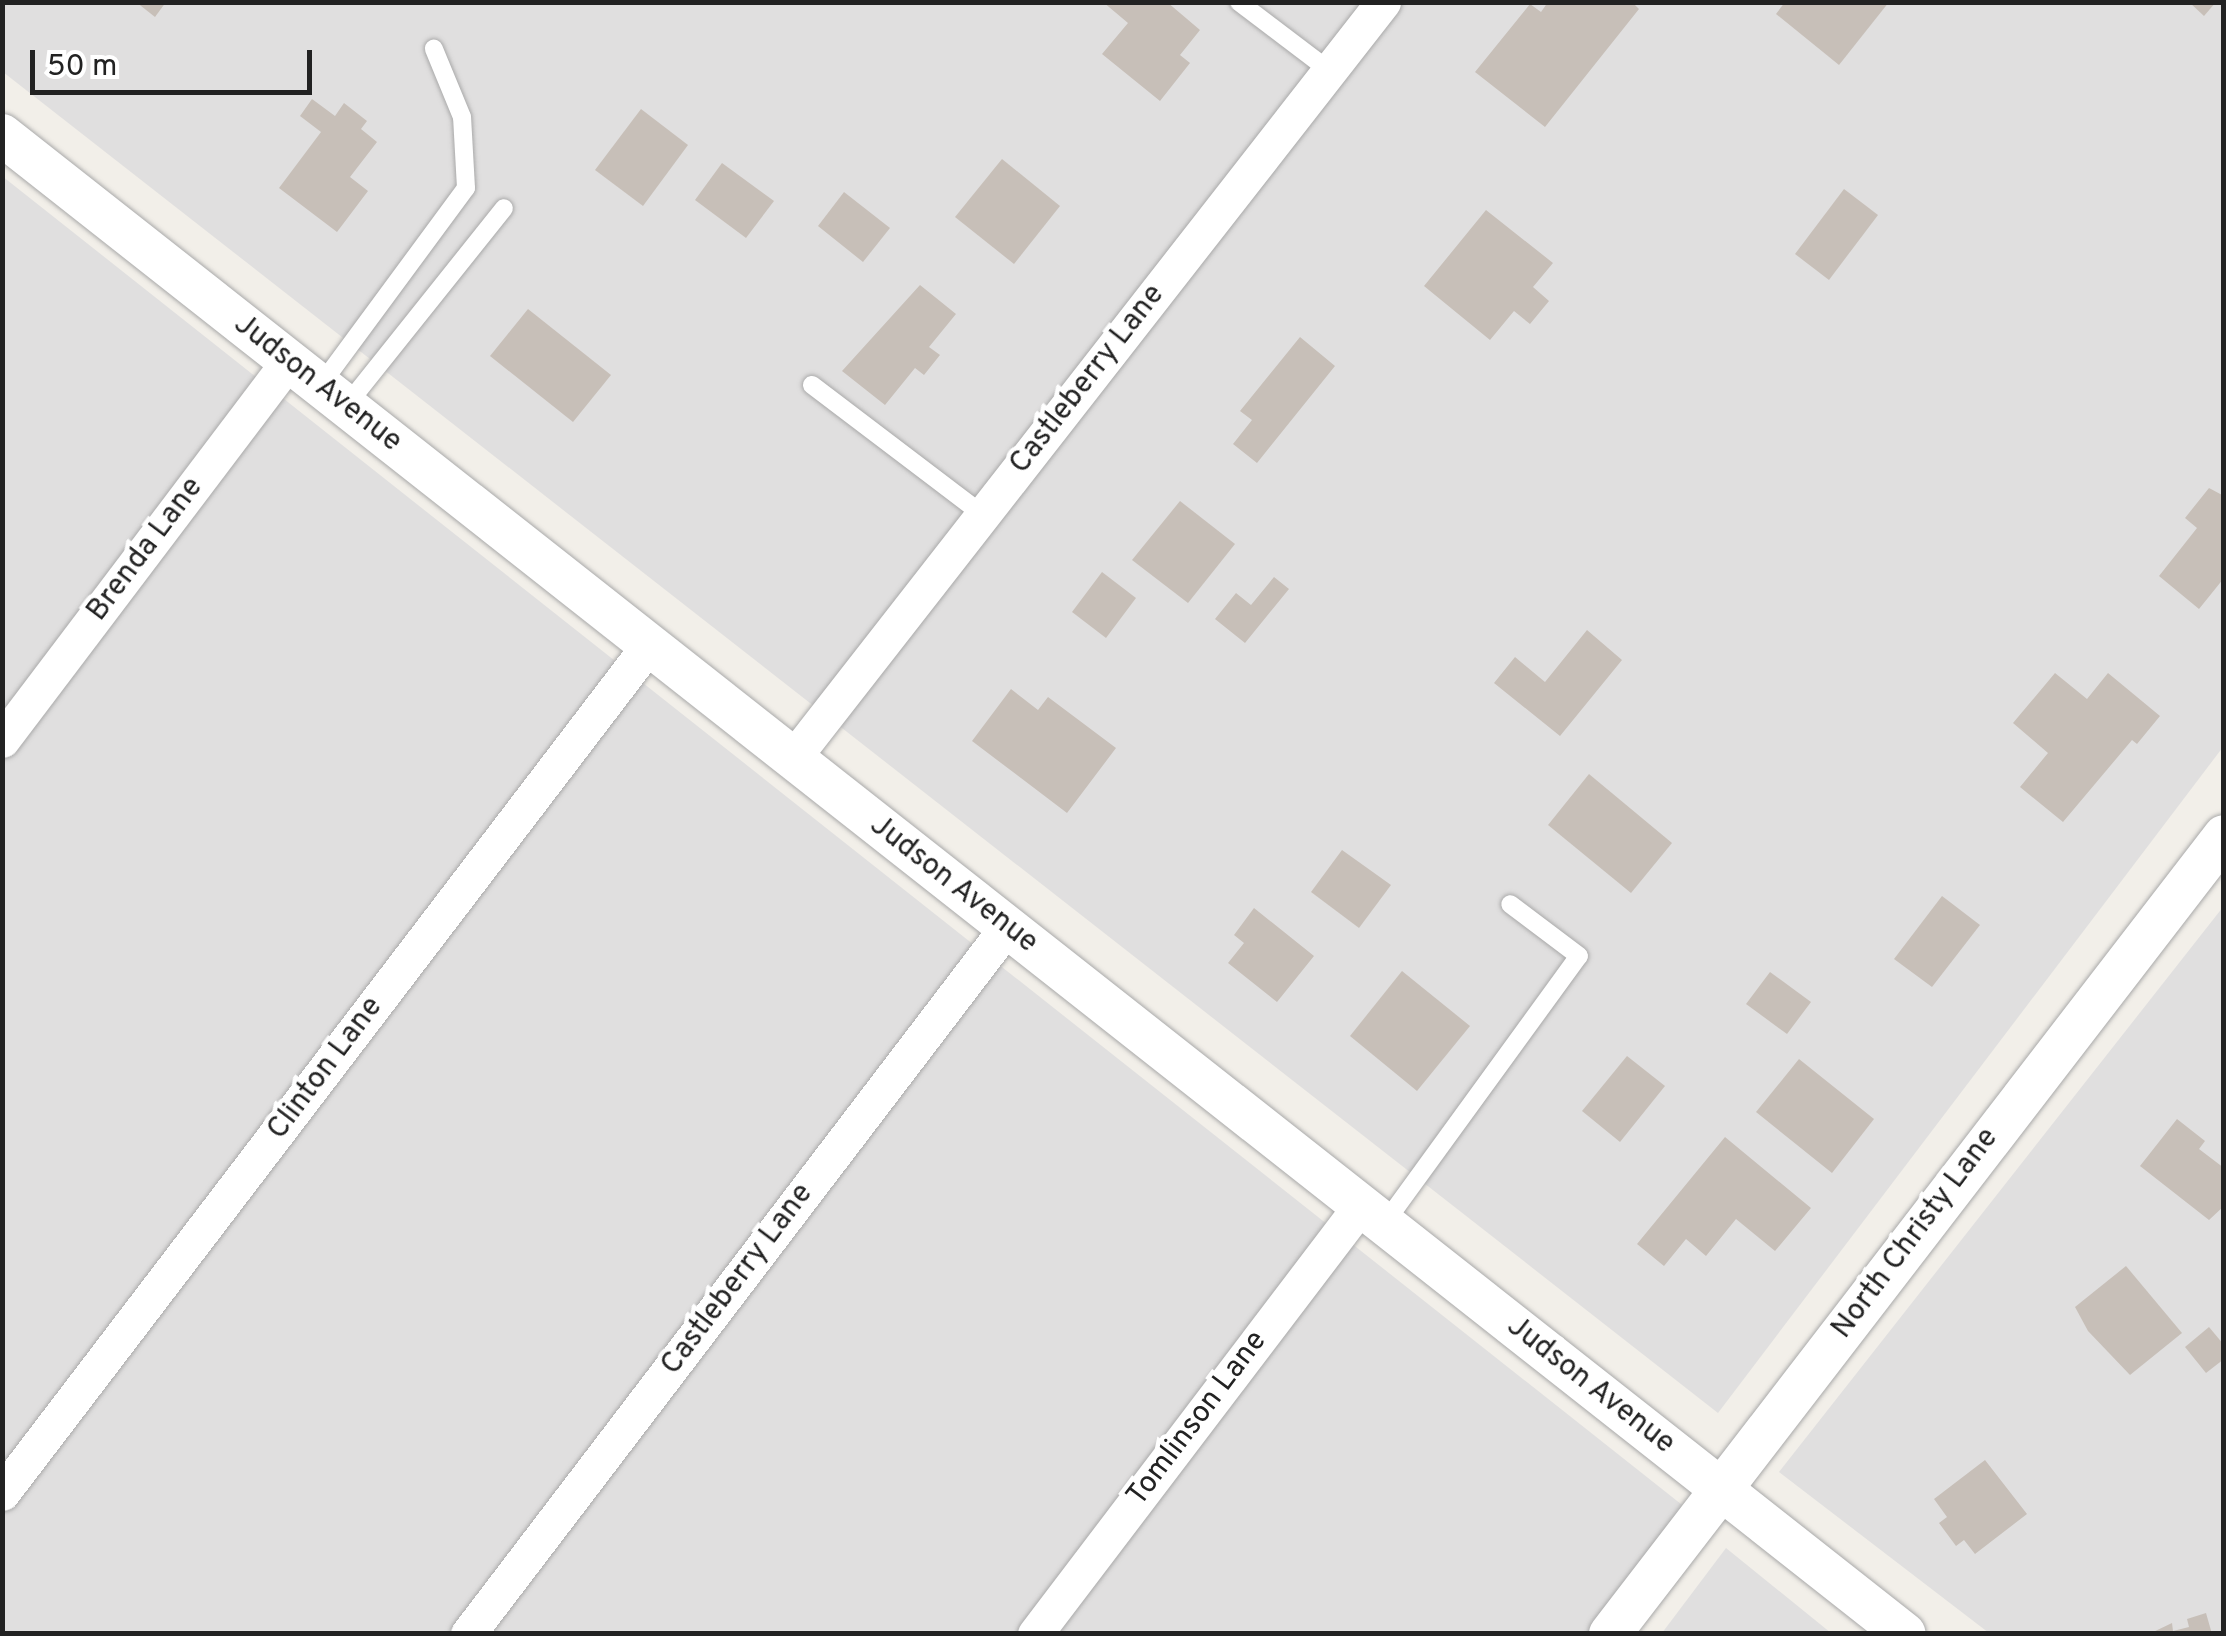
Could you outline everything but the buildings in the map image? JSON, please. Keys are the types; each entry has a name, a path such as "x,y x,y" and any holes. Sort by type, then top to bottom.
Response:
{"street":[{"name":"Castleberry Lane","path":"793,758 1383,2"},
{"name":"Judson Avenue","path":"2,135 1905,1634"},
{"name":"Brenda Lane","path":"2,740 319,384"},
{"name":"Clinton Lane","path":"2,1492 648,645"},
{"name":"North Christy Lane","path":"1610,1634 2224,836"},
{"name":"Castleberry Lane","path":"468,1634 1007,927"},
{"name":"Tomlinson Lane","path":"1035,1634 1372,1215"}],"lane":[{"path":"1239,2 1330,72"},
{"path":"319,384 466,188 462,117 434,49"},
{"path":"319,384 504,208"},
{"path":"812,385 983,515"},
{"path":"1372,1215 1579,956 1510,904"}],"shaded area":[{"path":"2,3 2223,3 2223,747 1718,1413 3,72"},
{"path":"2,176 1686,1508 1590,1633 3,1633"},
{"path":"2223,907 2223,1633 1989,1633 1779,1472"},
{"path":"1726,1548 1831,1633 1662,1633"}]}
